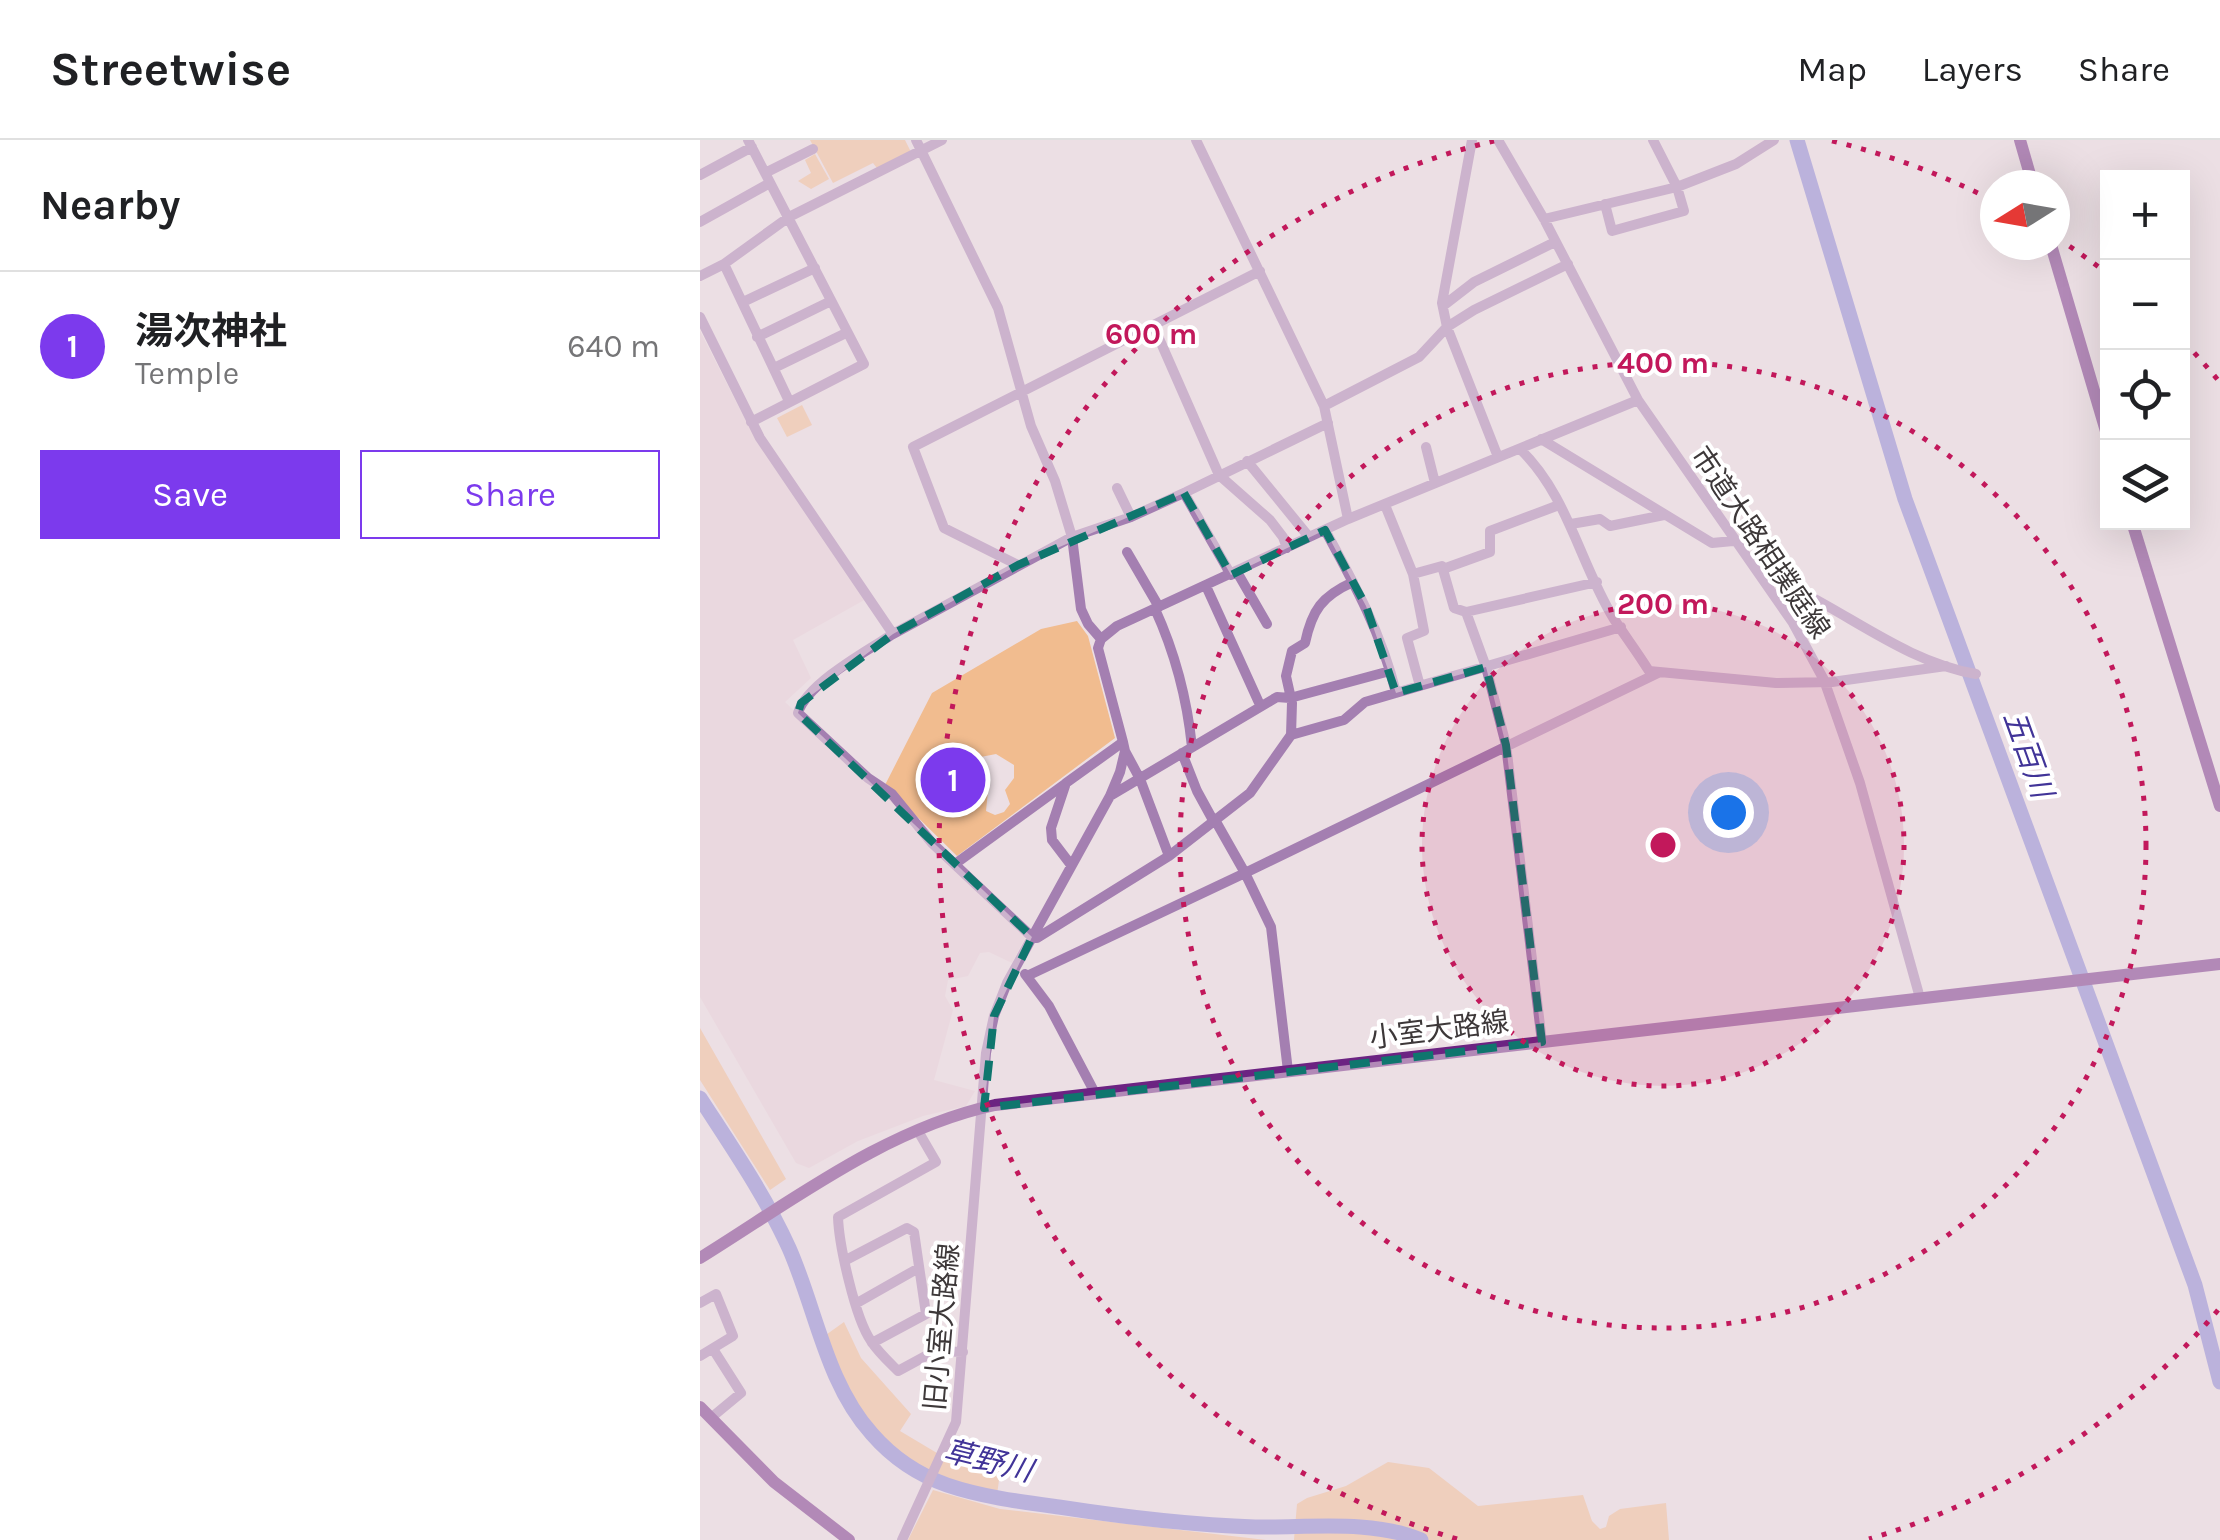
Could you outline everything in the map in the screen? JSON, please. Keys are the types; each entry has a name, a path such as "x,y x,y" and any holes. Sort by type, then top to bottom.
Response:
{"main road":[{"path":"2020,140 2029,170"},
{"path":"2055,260 2100,411"},
{"path":"2134,530 2220,806"},
{"name":"小室大路線","path":"700,1258 866,1156 918,1130 984,1108 2220,964"},
{"path":"700,1407 774,1482 849,1540"}],"street":[{"path":"700,276 724,264 789,217 919,145 942,140"},
{"path":"1196,140 1324,406 1348,519"},
{"path":"1472,140 1443,306 1447,327 1498,456"},
{"name":"市道大路相撲庭線","path":"1498,140 1544,219 1638,400 1793,623 1824,680 1860,783 1920,998"},
{"path":"1606,204 1612,231 1684,211 1678,187 1653,140"},
{"path":"1544,219 1678,187 1736,164 1774,140"},
{"path":"701,171 750,143 864,364 751,422"},
{"path":"919,145 998,308 1031,426 1055,481 1072,536 1082,609 1100,640"},
{"path":"700,222 812,148"},
{"path":"1443,306 1474,282 1555,242"},
{"path":"724,264 788,401"},
{"path":"1324,406 1419,357 1447,327 1532,278 1568,264"},
{"path":"743,302 815,268"},
{"path":"1018,564 944,528 912,447 1260,271"},
{"path":"757,337 830,301"},
{"path":"700,317 751,422 893,634"},
{"path":"1154,327 1219,475 1270,520 1284,537 1287,548"},
{"path":"774,368 846,333"},
{"path":"1169,856 1124,746 1098,648 1100,640 1117,626 1348,519 1638,400"},
{"path":"1328,423 1184,493 1131,517 1072,536 1018,564 893,634 836,672 801,703 798,713 868,778 892,794 954,864 1037,938 1169,856 1250,794 1291,735 1286,676 1292,652 1305,642 1312,614 1340,588 1354,582"},
{"path":"1541,439 1712,543 1733,541"},
{"path":"1426,447 1436,482"},
{"path":"1520,449 1530,458 1559,505 1621,627 1649,670 1776,683 1946,666"},
{"path":"1247,461 1309,537"},
{"path":"1117,488 1131,517"},
{"path":"1184,493 1267,624"},
{"path":"1385,504 1413,574 1424,630 1407,638 1420,686"},
{"path":"1443,569 1490,552 1490,530 1559,505"},
{"path":"1570,524 1600,519 1610,526 1665,514"},
{"path":"1325,530 1354,582 1396,693"},
{"path":"1127,552 1157,608 1187,698 1187,750 1197,792 1245,873 1271,927 1288,1071"},
{"path":"1413,574 1442,566 1454,608 1466,612 1597,582"},
{"path":"1760,574 1783,582 1905,650 1976,674"},
{"path":"1206,586 1260,705"},
{"path":"1466,612 1486,667 1506,745 1542,1042"},
{"path":"1291,735 1344,720 1365,702 1621,627"},
{"path":"1110,796 1277,697 1290,698 1390,670"},
{"path":"1028,976 1658,673"},
{"path":"954,864 1124,746"},
{"name":"旧小室大路線","path":"902,1540 956,1422 986,1054 994,1016 1032,936 1110,796 1124,746"},
{"path":"1066,784 1051,828 1052,840 1071,865"},
{"path":"1017,966 1048,1006 1095,1093"},
{"path":"918,1130 936,1162 838,1217 839,1240 860,1322 872,1344 898,1371 935,1351 963,1352"},
{"path":"846,1260 907,1228 914,1232 926,1314 872,1344"},
{"path":"857,1303 918,1269"},
{"path":"700,1303 716,1294 733,1336 700,1356"},
{"path":"712,1416 741,1393 714,1348"}],"highlighted area":[{"path":"1184,493 1231,575 1325,530 1366,606 1396,693 1486,667 1506,745 1542,1042 984,1108 994,1016 1032,937 798,713 801,703 893,634 1018,565"}],"shaded area":[{"path":"810,140 905,140 911,152 880,172 873,163 833,183"},
{"path":"815,154 829,179 811,189 798,181 811,173 805,160"},
{"path":"700,331 748,425 866,599 793,640 811,678 785,702 889,796 1026,936 1012,963 989,952 980,953 968,976 948,980 945,996 953,1010 934,1080 975,1091 966,1106 923,1116 858,1141 809,1168 796,1163 700,997"},
{"path":"802,405 812,425 787,437 777,418"},
{"path":"1077,621 1088,636 1115,738 957,856 885,785 932,693 1041,629","holes":["996,754 1014,765 1014,778 1005,790 1010,804 995,815 986,811 989,781 980,768 939,803 926,788 955,762"]},
{"path":"700,1028 786,1179 770,1190 700,1080"},
{"path":"844,1322 861,1358 911,1414 900,1431 947,1459 958,1442 989,1451 998,1462 997,1494 926,1470 884,1439 860,1408 823,1337"},
{"path":"1388,1462 1429,1468 1478,1506 1583,1495 1592,1521 1600,1529 1620,1509 1666,1503 1669,1540 1294,1540 1297,1504 1346,1486"},
{"path":"933,1490 1000,1509 1266,1540 908,1540"}],"waterway":[{"name":"五百川","path":"1797,140 1905,499 2195,1285 2220,1382"},
{"name":"草野川","path":"700,1098 780,1228 843,1392 872,1434 916,1471 974,1493 1108,1514 1230,1526 1360,1527 1421,1540"}],"place":[{"name":"湯次神社","path":"953,780"}]}
